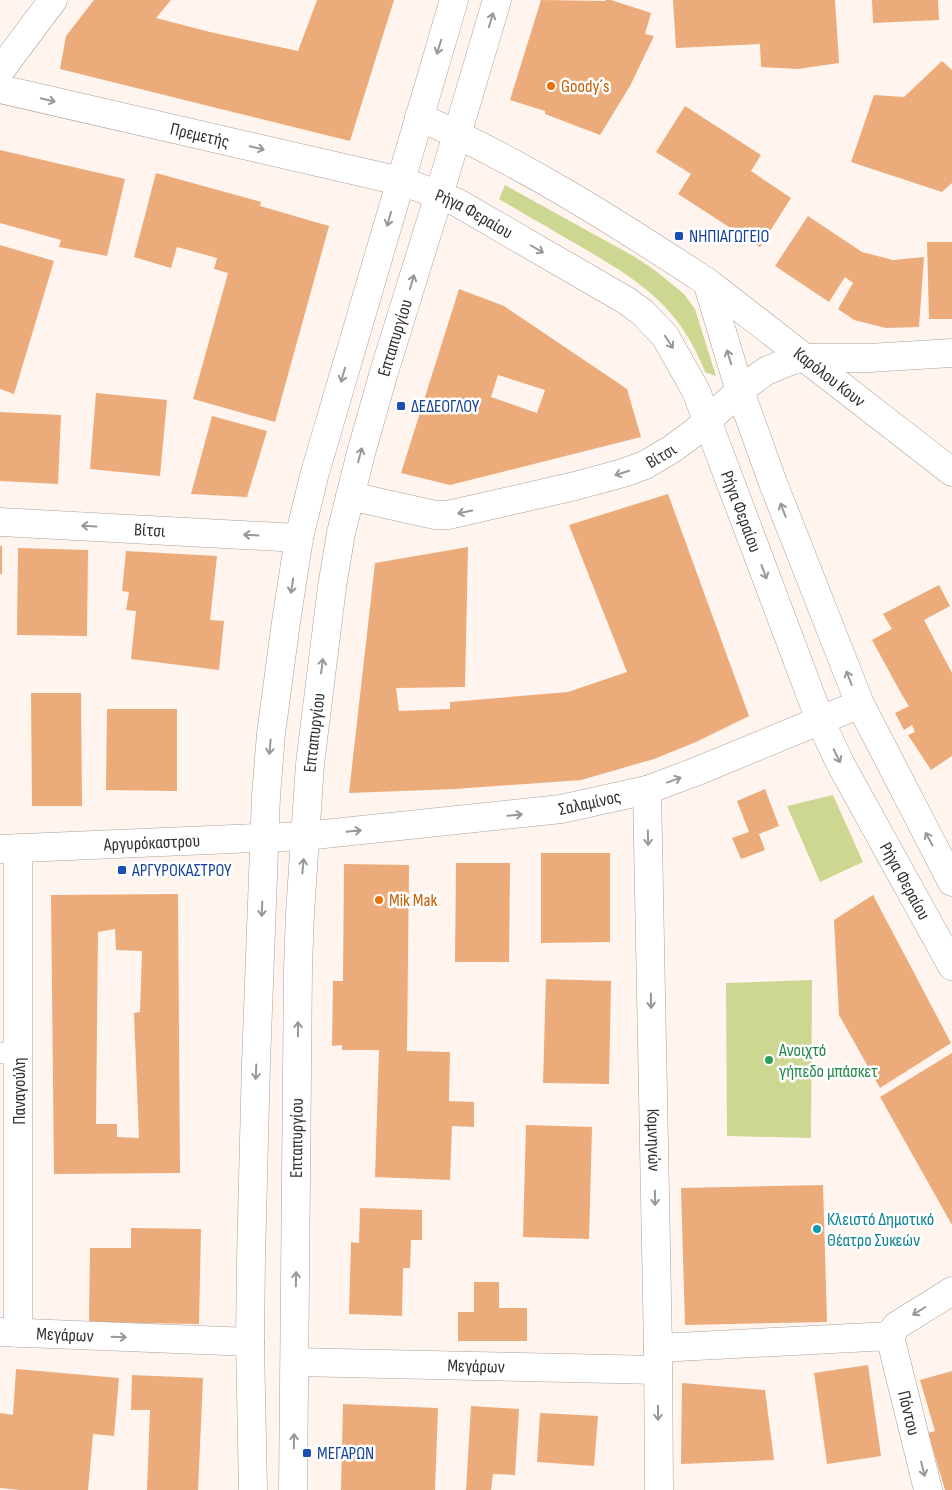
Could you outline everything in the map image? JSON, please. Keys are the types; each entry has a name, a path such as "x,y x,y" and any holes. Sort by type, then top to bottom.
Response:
{"street":[{"path":"0,71 53,0"},
{"path":"254,1490 250,1342 256,1063 266,796 276,692 300,538 319,458 454,0"},
{"name":"Επταπυργίου","path":"293,1490 300,912 310,764 326,630 337,555 350,496 384,372 440,195 497,0"},
{"name":"Πρεμετής","path":"0,89 400,182"},
{"path":"419,117 457,134 571,196 707,282 740,391 776,493 860,704 952,882"},
{"name":"Ρήγα Φεραίου","path":"400,182 458,203 517,237 627,301 642,312 666,336 696,391 820,720 845,772 952,966"},
{"name":"Καρόλου Κουν","path":"707,282 952,472"},
{"name":"Βίτσι","path":"350,496 435,515 460,513 623,473 645,465 666,454 708,421 758,376 774,366 807,358 870,358 952,353"},
{"name":"Βίτσι","path":"0,522 300,538"},
{"name":"Σαλαμίνος","path":"305,836 543,812 647,790 860,704"},
{"name":"Κομνηνών","path":"647,790 659,1490"},
{"name":"Αργυρόκαστρου","path":"9,849 305,836"},
{"name":"Παναγούλη","path":"9,849 9,1332"},
{"path":"890,1336 896,1326 952,1291"},
{"name":"Μεγάρων","path":"9,1332 250,1342"},
{"name":"Μεγάρων","path":"295,1362 658,1359 890,1336"},
{"name":"Πόντου","path":"890,1336 928,1490"}],"green space":[{"path":"505,185 635,257 684,294 695,309 716,376 705,372 695,349 683,329 654,296 620,270 499,199"},
{"path":"833,795 863,862 820,882 787,806"},
{"name":"Ανοιχτό γήπεδο μπάσκετ","path":"812,980 811,1138 727,1136 726,983"}],"building":[{"path":"94,0 171,0 156,18 298,51 317,0 394,0 350,141 60,69 66,36"},
{"path":"541,0 611,0 651,13 645,34 654,36 630,86 600,135 545,114 545,111 510,100"},
{"path":"673,0 835,0 839,63 798,69 761,67 760,44 676,48"},
{"path":"872,0 938,0 939,20 873,23"},
{"path":"942,61 952,70 952,183 942,192 851,162 874,95 904,97"},
{"path":"685,106 761,155 751,171 791,198 760,247 678,194 691,174 656,152"},
{"path":"0,150 125,179 107,256 59,247 61,240 0,223"},
{"path":"156,173 261,202 260,206 329,226 275,422 193,399 228,273 214,269 217,258 177,247 171,268 134,257"},
{"path":"808,216 862,252 893,260 924,257 919,327 886,328 854,320 838,309 853,283 845,277 829,302 775,266"},
{"path":"927,242 952,242 952,319 929,319"},
{"path":"0,245 54,261 14,394 0,389"},
{"path":"459,289 504,306 627,389 641,437 450,485 401,473","holes":["498,375 545,390 537,413 491,397"]},
{"path":"96,393 167,400 160,476 90,469"},
{"path":"0,412 61,415 58,484 0,481"},
{"path":"212,416 267,431 247,497 191,494"},
{"path":"668,494 749,716 696,742 654,759 581,780 454,789 349,793 375,563 468,547 465,687 396,688 399,711 450,709 450,702 568,692 627,672 569,525"},
{"path":"0,546 2,546 2,574 0,574"},
{"path":"18,548 88,550 87,636 17,635"},
{"path":"126,551 217,556 210,620 224,621 219,670 131,659 136,611 126,610 129,592 122,591"},
{"path":"939,585 950,606 924,620 952,673 952,756 931,770 908,735 915,732 912,725 904,730 895,713 909,706 872,640 892,629 883,614"},
{"path":"31,693 81,693 82,806 32,806"},
{"path":"107,709 177,709 177,791 106,790"},
{"path":"765,789 779,826 759,834 765,850 741,859 732,838 749,832 737,801"},
{"path":"541,853 610,853 610,942 541,943"},
{"path":"456,863 510,863 509,962 455,962"},
{"path":"344,864 409,865 407,1051 450,1052 449,1101 474,1102 474,1127 452,1126 450,1180 375,1177 379,1050 342,1050 342,1045 332,1046 333,981 343,981"},
{"path":"178,894 180,1173 54,1174 51,895","holes":["115,929 116,950 142,951 140,1012 134,1013 139,1138 117,1137 117,1124 96,1124 98,932"]},
{"path":"873,895 951,1043 880,1088 839,1015 834,920"},
{"path":"546,979 611,981 609,1084 543,1083"},
{"path":"952,1053 952,1225 880,1097"},
{"path":"526,1125 592,1127 589,1239 523,1237"},
{"path":"823,1185 827,1322 685,1325 681,1188"},
{"path":"360,1208 422,1210 422,1240 411,1240 410,1268 403,1268 402,1316 349,1314 351,1242 359,1243"},
{"path":"131,1228 201,1229 199,1324 89,1322 90,1248 131,1248"},
{"path":"474,1282 499,1282 499,1308 527,1308 527,1341 458,1341 458,1312 474,1312"},
{"path":"868,1365 881,1456 827,1464 814,1373"},
{"path":"16,1369 119,1378 114,1436 93,1434 88,1490 21,1490 0,1488 0,1413 13,1415"},
{"path":"952,1371 952,1490 945,1490 928,1433 935,1431 920,1380"},
{"path":"132,1375 203,1378 198,1490 147,1490 150,1410 131,1410"},
{"path":"682,1383 765,1390 774,1460 681,1464"},
{"path":"343,1404 438,1408 435,1490 341,1490"},
{"path":"471,1406 519,1409 515,1475 493,1474 491,1490 466,1490"},
{"path":"540,1413 598,1416 594,1466 537,1462"}],"place":[{"name":"Goody´s","path":"551,86"},
{"name":"ΝΗΠΙΑΓΩΓΕΙΟ","path":"679,236"},
{"name":"ΔΕΔΕΟΓΛΟΥ","path":"401,406"},
{"name":"ΑΡΓΥΡΟΚΑΣΤΡΟΥ","path":"122,870"},
{"name":"Mik Mak","path":"379,900"},
{"name":"Ανοιχτό γήπεδο μπάσκετ","path":"769,1060"},
{"name":"Κλειστό Δημοτικό Θέατρο Συκεών","path":"817,1229"},
{"name":"ΜΕΓΑΡΩΝ","path":"307,1453"}]}
